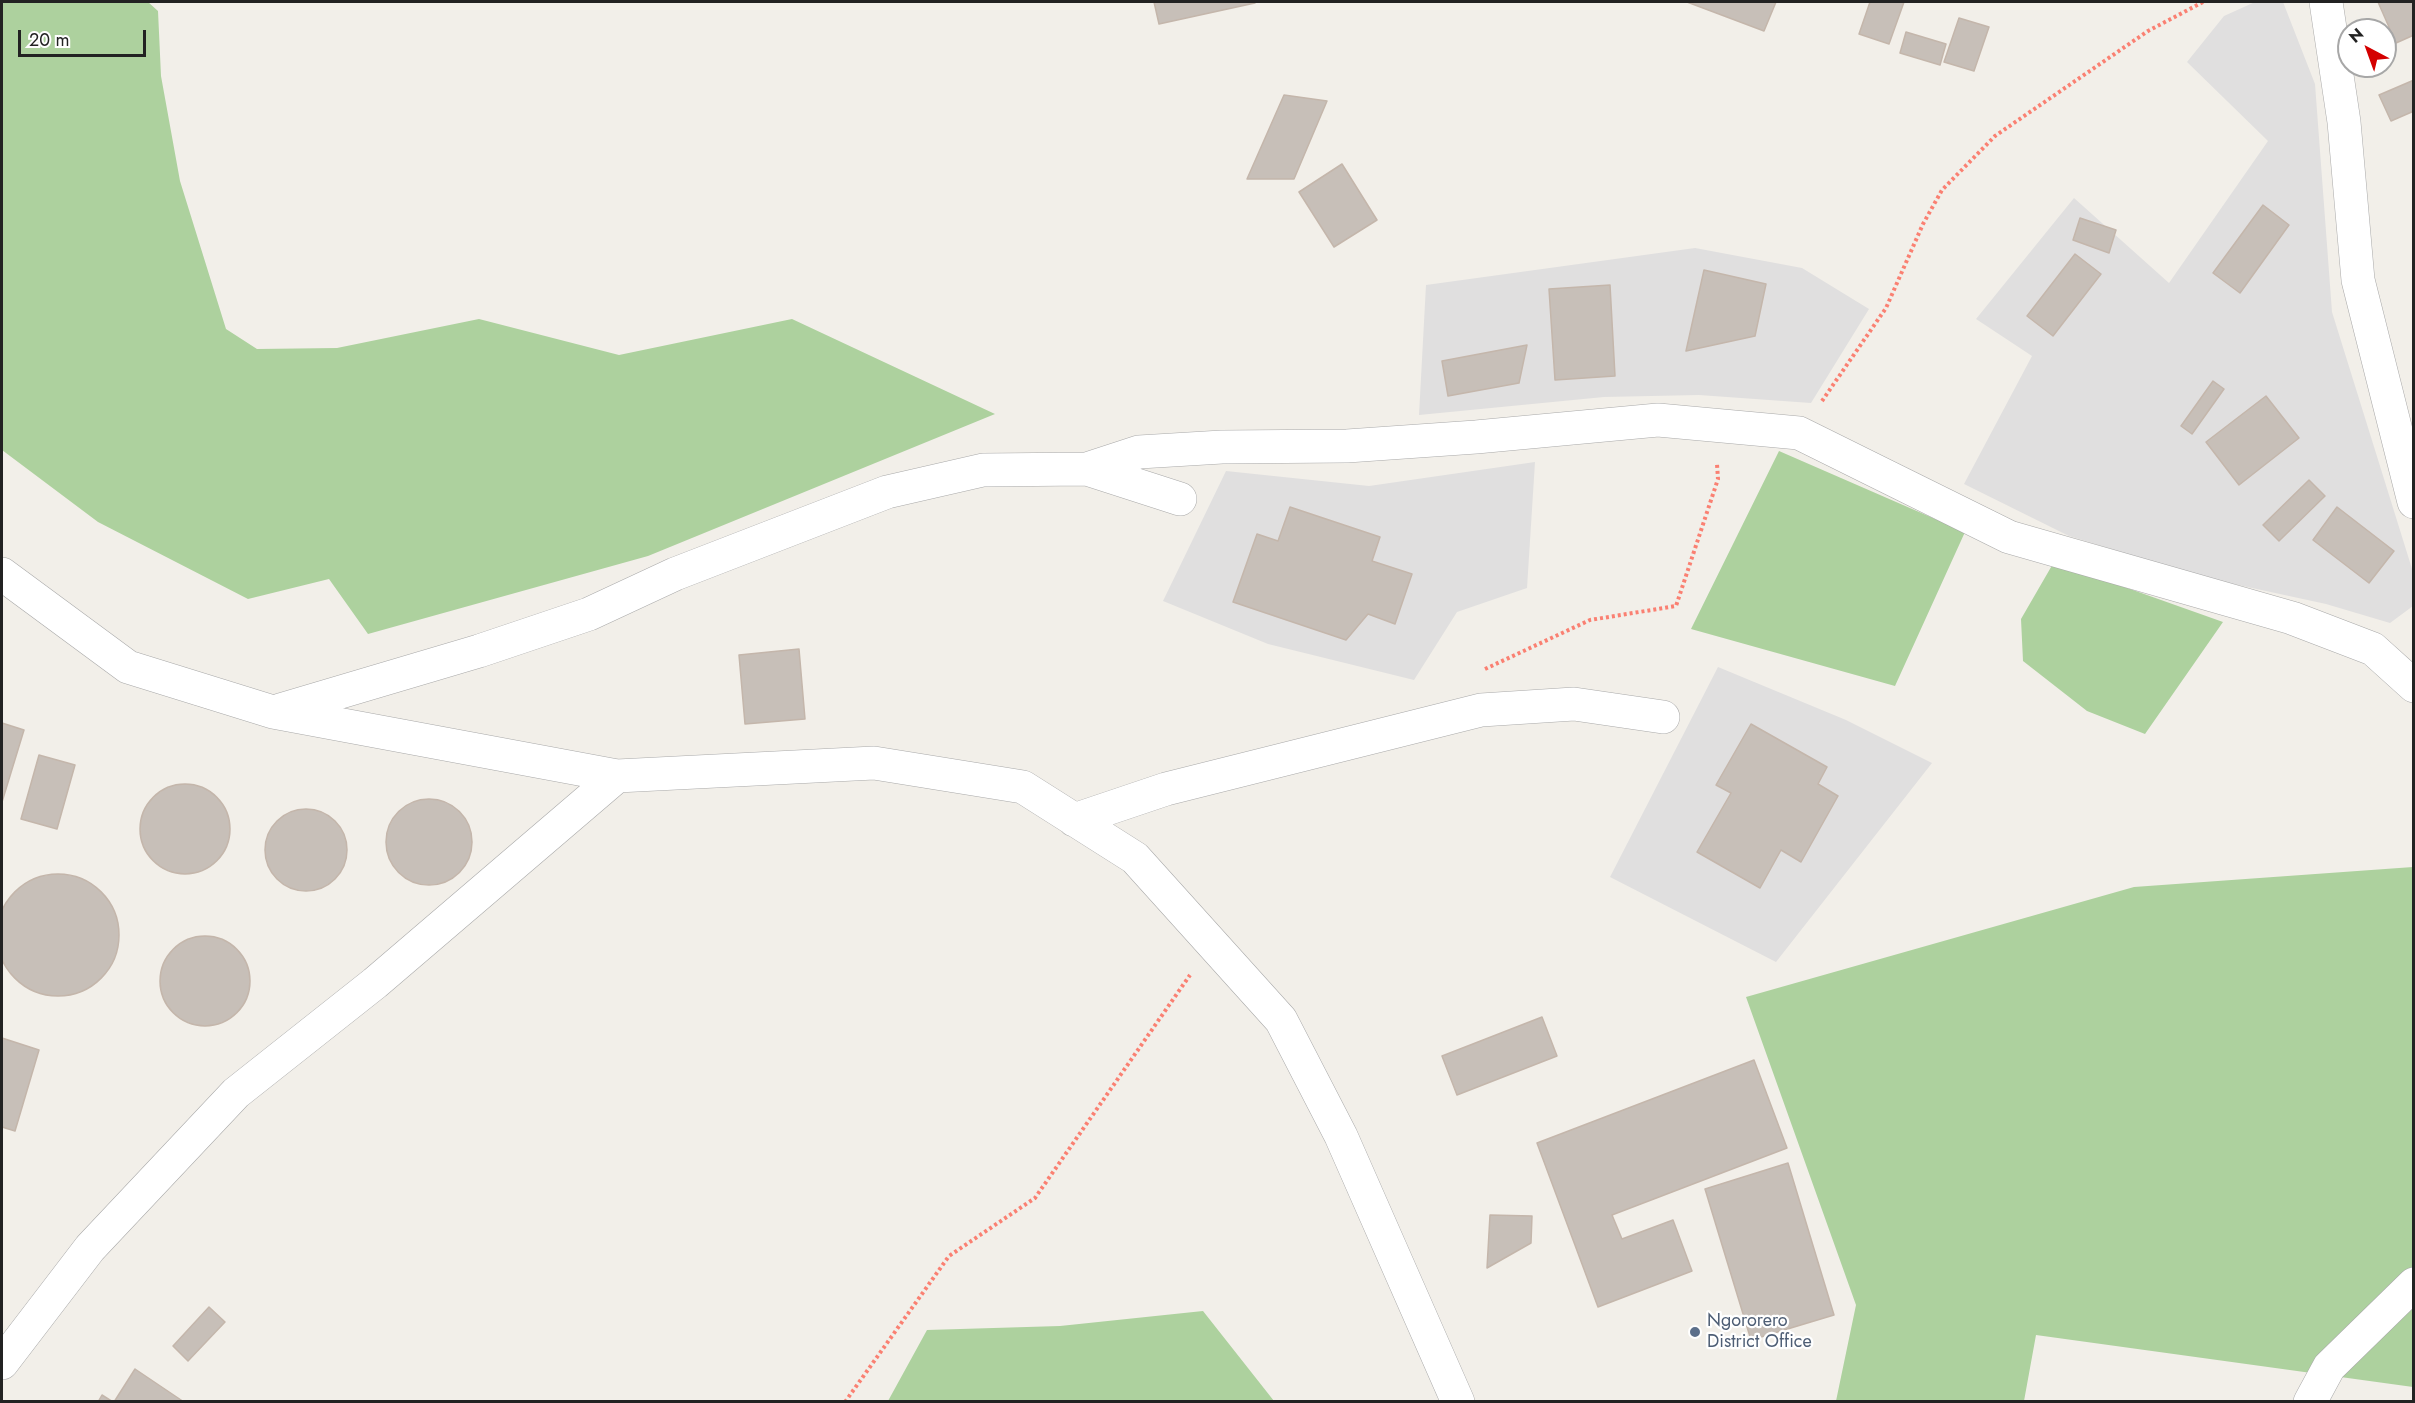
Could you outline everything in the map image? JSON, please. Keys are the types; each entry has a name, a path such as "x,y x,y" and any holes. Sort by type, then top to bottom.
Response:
{"street":[{"path":"2326,2 2344,122 2358,280 2414,502"},
{"path":"273,712 479,651 589,614 675,574 887,492 983,471 1087,469 1139,452 1222,447 1347,446 1658,420 1799,434 2009,537 2292,618 2373,649 2414,686"},
{"path":"1087,469 1180,499"},
{"path":"2,574 128,667 273,712 617,776 874,763 1023,787 1136,858 1281,1020 1341,1136 1458,1401"},
{"path":"1074,820 1166,789 1481,710 1574,704 1663,717"},
{"path":"2,1363 90,1248 236,1094 375,983 617,776"},
{"path":"2310,1401 2329,1367 2414,1284"}],"path":[{"path":"1799,434 1886,308 1923,224 1941,190 1995,136 2148,32 2203,2"},
{"path":"1474,674 1590,620 1677,606 1718,479 1712,424"},
{"path":"845,1401 949,1256 1035,1198 1213,944"}],"shaded area":[{"path":"2255,2 2283,2 2315,84 2332,312 2413,572 2413,606 2390,623 2326,604 2206,578 2069,536 1964,484 2032,356 1976,319 2074,198 2169,283 2268,141 2187,62 2224,16"},
{"path":"1695,248 1802,268 1869,309 1811,403 1699,395 1604,397 1419,415 1426,285"},
{"path":"1535,462 1527,588 1457,612 1414,680 1268,644 1163,601 1226,471 1369,486"},
{"path":"1718,667 1846,720 1932,763 1776,962 1610,877"}],"green space":[{"path":"2,2 148,2 158,11 161,76 180,181 226,329 257,349 337,348 479,319 619,355 792,319 995,414 648,556 368,634 329,579 248,599 98,522 2,450"},
{"path":"1779,451 1965,532 1895,686 1691,629"},
{"path":"2054,562 2223,622 2145,734 2087,711 2023,661 2021,619"},
{"path":"2413,867 2413,1387 2036,1335 2024,1401 1836,1401 1856,1305 1746,997 2134,887"},
{"path":"1203,1311 1274,1401 888,1401 927,1330 1060,1326"}],"building":[{"path":"1154,2 1255,2 1255,3 1159,24"},
{"path":"1687,2 1776,2 1764,31"},
{"path":"1870,2 1904,2 1889,44 1859,34"},
{"path":"2378,2 2414,2 2414,35 2397,43 2397,18 2385,18"},
{"path":"1959,18 1989,27 1974,71 1944,62"},
{"path":"1906,32 1946,44 1940,65 1900,53"},
{"path":"2414,80 2414,111 2391,121 2379,95"},
{"path":"1284,95 1327,101 1294,179 1247,179"},
{"path":"1342,164 1377,220 1334,247 1299,192"},
{"path":"2263,205 2289,225 2240,293 2213,273"},
{"path":"2080,218 2116,230 2109,253 2073,240"},
{"path":"2075,254 2101,274 2053,336 2027,316"},
{"path":"1704,270 1766,284 1755,336 1686,351"},
{"path":"1610,285 1615,376 1555,380 1549,289"},
{"path":"1527,345 1519,383 1448,396 1442,361"},
{"path":"2213,381 2224,389 2192,434 2181,426"},
{"path":"2266,396 2299,438 2239,485 2206,442"},
{"path":"2309,480 2325,496 2279,541 2263,525"},
{"path":"1290,507 1380,537 1372,561 1412,574 1395,624 1368,614 1346,640 1233,602 1257,534 1278,541"},
{"path":"2337,507 2394,551 2369,583 2313,540"},
{"path":"799,649 805,719 745,724 739,655"},
{"path":"2,723 24,730 2,802"},
{"path":"1751,724 1827,767 1818,784 1838,796 1801,862 1781,850 1760,888 1697,852 1731,793 1716,785"},
{"path":"39,755 75,765 57,829 21,819"},
{"path":"185,784 202,787 217,797 227,812 230,829 227,846 217,861 202,871 185,874 168,871 153,861 143,846 140,829 143,812 153,797 168,787"},
{"path":"421,799 437,799 460,811 469,825 472,842 469,859 460,873 437,885 421,885 405,878 393,866 386,850 386,834 393,818 405,806"},
{"path":"306,809 322,812 335,821 344,834 347,850 344,866 335,879 322,888 306,891 290,888 277,879 268,866 265,850 268,834 277,821 290,812"},
{"path":"58,874 81,879 92,884 101,892 109,901 114,912 119,935 114,958 109,969 101,978 92,986 81,991 58,996 35,991 24,986 15,978 7,969 2,958 -3,935 2,912 7,901 15,892 24,884 35,879"},
{"path":"205,936 222,940 237,949 246,964 250,981 246,998 237,1013 222,1022 205,1026 188,1022 173,1013 164,998 160,981 164,964 173,949 188,940"},
{"path":"1542,1017 1557,1056 1457,1095 1442,1056"},
{"path":"2,1038 39,1050 15,1131 2,1127"},
{"path":"1754,1060 1787,1148 1612,1215 1622,1239 1673,1220 1692,1271 1598,1307 1537,1143"},
{"path":"1788,1163 1834,1315 1751,1340 1705,1189"},
{"path":"1490,1215 1532,1216 1531,1243 1487,1268"},
{"path":"209,1307 225,1322 188,1361 173,1346"},
{"path":"135,1369 184,1402 114,1402"},
{"path":"102,1395 113,1402 98,1402"}],"place":[{"name":"Ngororero District Office","path":"1695,1332"}]}
